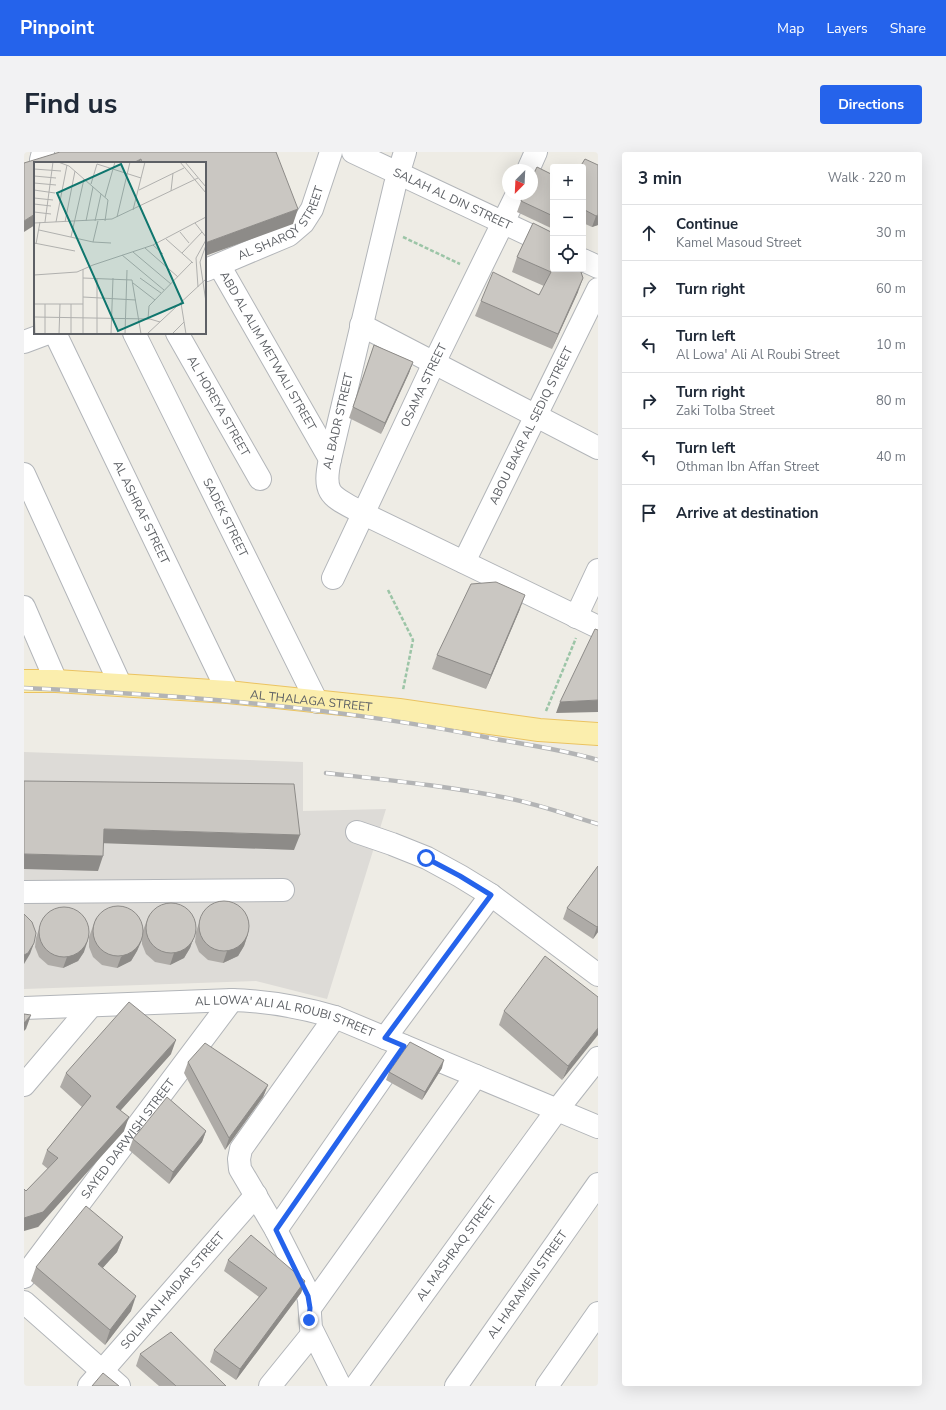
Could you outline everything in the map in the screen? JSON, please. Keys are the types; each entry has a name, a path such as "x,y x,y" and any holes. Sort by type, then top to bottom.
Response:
{"main road":[{"path":"36,159 63,152"},
{"name":"AL THALAGA STREET","path":"24,681 120,684 228,692 399,710 539,730 598,734"}],"street":[{"name":"AL SHARQY STREET","path":"212,267 289,235 303,223 312,208 332,152"},
{"name":"SALAH AL DIN STREET","path":"353,152 550,245"},
{"name":"AL BADR STREET","path":"405,152 398,173 361,325 326,475 326,484 330,492 336,498 362,513 586,622"},
{"path":"531,164 536,152"},
{"name":"OSAMA STREET","path":"333,578 362,513 514,200"},
{"path":"586,261 598,267"},
{"name":"ABD AL ALIM METWALI STREET","path":"212,267 330,459"},
{"name":"ABOU BAKR AL SEDIQ STREET","path":"464,562 598,289"},
{"path":"361,325 598,448"},
{"path":"24,342 45,334"},
{"name":"AL ASHRAF STREET","path":"55,334 228,692"},
{"name":"SADEK STREET","path":"134,334 316,702"},
{"name":"AL HOREYA STREET","path":"178,334 260,479"},
{"path":"24,474 30,501 120,684"},
{"path":"586,622 598,570"},
{"path":"24,607 56,681"},
{"path":"357,832 426,858 460,876 491,895 598,975"},
{"path":"24,892 283,890"},
{"path":"276,1230 394,1042 491,895"},
{"name":"SAYED DARWISH STREET","path":"24,1277 232,1000"},
{"name":"AL LOWA' ALI AL ROUBI STREET","path":"24,1008 253,1000 314,1011 335,1017 598,1127"},
{"path":"24,1085 91,1006"},
{"path":"335,1017 241,1150 238,1159 240,1169 276,1230 308,1296 310,1308 310,1328 340,1386"},
{"name":"AL MASHRAQ STREET","path":"356,1386 557,1110 598,1058"},
{"path":"310,1308 476,1076"},
{"name":"AL HARAMEIN STREET","path":"456,1386 598,1184"},
{"name":"SOLIMAN HAIDAR STREET","path":"96,1378 256,1195"},
{"path":"24,1302 96,1378 119,1386"},
{"path":"547,1386 598,1313"},
{"path":"270,1386 313,1333"}],"path":[{"path":"385,228 479,272"},
{"path":"388,590 413,640 399,710"},
{"path":"539,730 586,622"}],"shaded area":[{"path":"24,752 303,762 303,811 386,809 327,999 256,981 24,989"}],"building":[{"path":"60,152 276,152 298,209 206,243 206,162 142,162 141,159 135,162 34,162 34,215 24,221 24,163"},
{"path":"585,159 598,165 598,215 596,216 586,211 586,164 582,164"},
{"path":"538,168 550,174 550,215 521,201 538,200"},
{"path":"533,223 550,232 550,272 517,257"},
{"path":"493,272 539,295 551,272 581,272 583,278 558,334 481,301"},
{"path":"374,345 413,362 385,423 353,407"},
{"path":"496,582 525,595 491,675 437,655 471,584"},
{"path":"595,629 598,630 598,700 560,702"},
{"path":"24,781 294,784 300,835 104,829 103,856 24,854"},
{"path":"598,866 598,926 597,927 567,908"},
{"path":"224,901 233,903 244,912 249,926 247,935 238,946 224,951 215,949 204,940 199,926 201,917 210,906"},
{"path":"171,903 180,905 191,914 196,928 194,937 185,948 171,953 162,951 151,942 146,928 148,919 157,908"},
{"path":"118,906 127,908 138,917 143,931 141,940 132,951 118,956 109,954 98,945 93,931 95,922 104,911"},
{"path":"64,907 73,909 84,918 89,932 87,941 78,952 64,957 55,955 44,946 39,932 41,923 50,912"},
{"path":"24,914 32,922 36,933 34,943 28,953 24,955"},
{"path":"545,956 598,997 598,1028 568,1066 504,1011"},
{"path":"129,1002 176,1040 116,1107 129,1117 43,1212 24,1218 24,1189 26,1191 58,1158 47,1150 91,1096 66,1073"},
{"path":"24,1014 31,1015 24,1023"},
{"path":"410,1042 444,1060 425,1092 389,1072"},
{"path":"205,1043 268,1085 229,1138 188,1062"},
{"path":"167,1097 206,1131 173,1172 133,1139"},
{"path":"86,1206 123,1237 98,1264 136,1296 110,1330 36,1267"},
{"path":"251,1235 305,1281 240,1369 214,1350 267,1288 228,1260"},
{"path":"171,1332 226,1386 176,1386 140,1354"},
{"path":"103,1373 119,1386 92,1386"}],"railway":[{"path":"24,688 142,694 261,704 320,711 437,728 585,756 598,760"},
{"path":"326,773 462,790 507,798 530,803 598,824"}],"route":[{"path":"309,1320 310,1308 306,1289 276,1230 404,1046 385,1038 491,895 426,858"}]}
